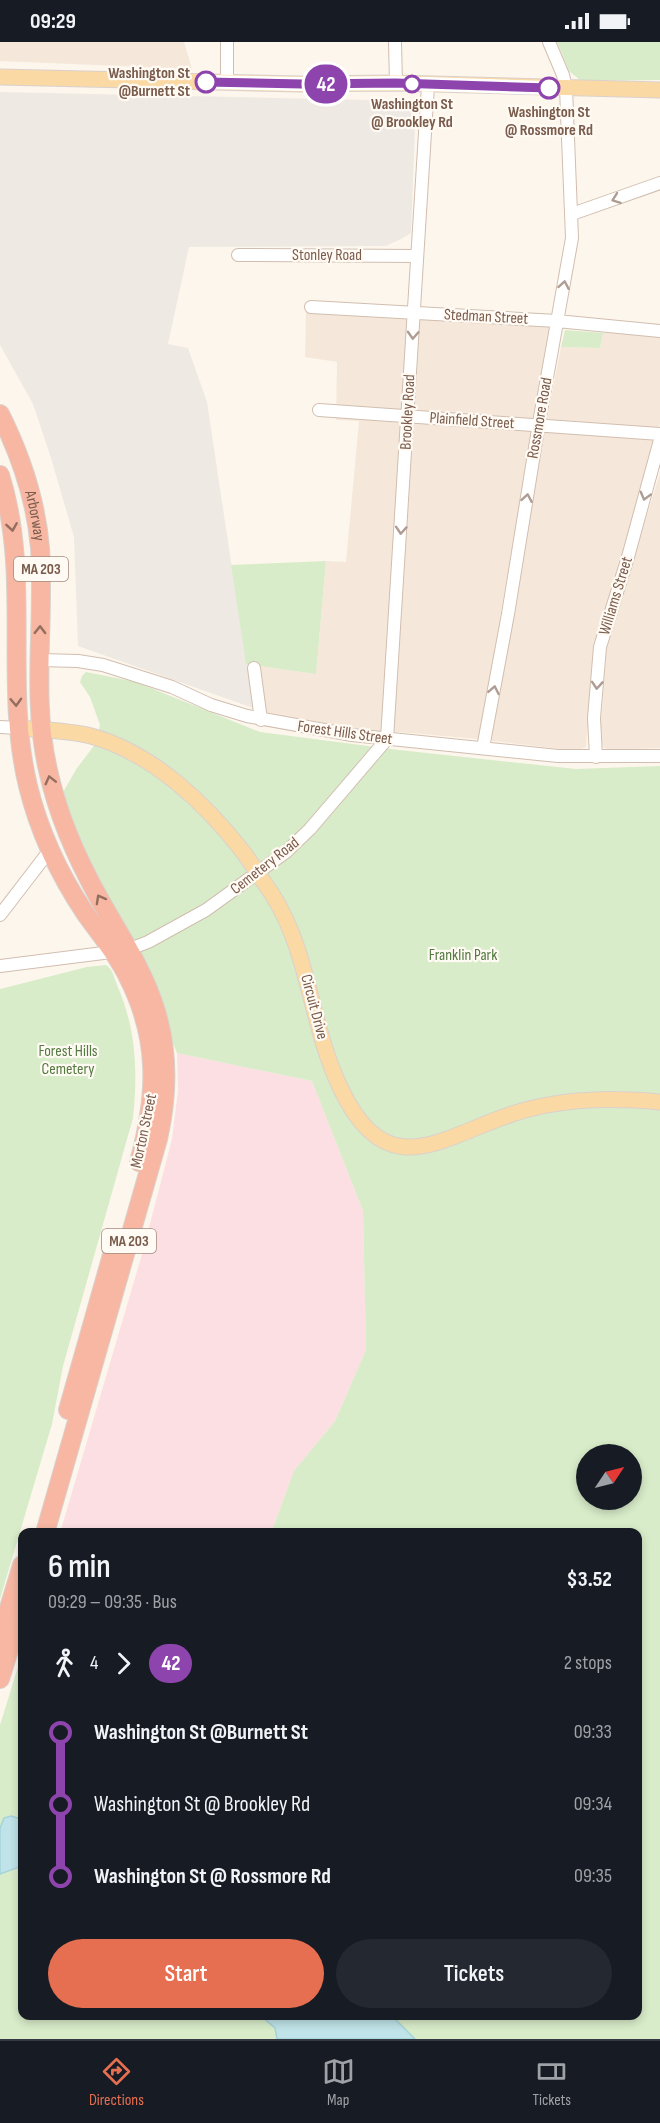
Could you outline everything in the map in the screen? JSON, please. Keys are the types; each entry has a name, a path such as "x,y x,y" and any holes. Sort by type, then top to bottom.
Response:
{"highway":[{"name":"Arborway","path":"0,414 23,468 36,516 40,559 41,730"},
{"name":"Arborway","path":"0,475 13,530 16,566 15,696 9,728"},
{"name":"Morton Street","path":"9,728 50,850 73,894 121,951 149,992 159,1024 166,1075 163,1114 158,1139 46,1528"},
{"name":"Morton Street","path":"33,1528 138,1167 151,1111 153,1066 146,1024 121,951 65,828 50,780 41,730"},
{"path":"0,1638 18,1578"},
{"path":"0,1679 18,1621"}],"main road":[{"path":"0,77 660,90"},
{"name":"Circuit Drive","path":"9,728 91,736 113,744 133,754 185,791 218,823 244,853 287,919 296,940 328,1057 339,1086 358,1117 387,1142 406,1147 432,1145 517,1112 561,1102 596,1099 660,1101"}],"street":[{"path":"227,42 227,82"},
{"path":"395,42 396,83"},
{"name":"Rossmore Road","path":"483,748 572,238 566,88 549,42"},
{"name":"Brookley Road","path":"387,739 428,85"},
{"path":"572,214 660,183"},
{"name":"Stonley Road","path":"238,255 417,256"},
{"name":"Stedman Street","path":"311,307 557,321 660,331"},
{"name":"Plainfield Street","path":"319,411 660,434"},
{"name":"Williams Street","path":"596,757 594,718 600,647 628,557 660,440"},
{"name":"Forest Hills Street","path":"40,660 78,661 103,665 172,687 211,705 261,720 387,739 545,755 660,756"},
{"path":"254,668 261,720"},
{"name":"Cemetery Road","path":"0,966 121,951 148,942 206,910 286,852 310,829 387,739"},
{"path":"0,915 50,850"}],"shaded area":[{"path":"0,42 184,42 192,69 0,61"},
{"path":"0,92 416,101 411,233 386,246 189,247 168,344 188,348 207,402 253,708 78,646 74,537 33,404 0,345"},
{"path":"306,311 550,327 480,735 477,739 377,732 266,713 253,708 246,664 316,674 326,561 346,562 359,421 336,420 337,362 305,357"},
{"path":"603,333 660,334 660,424 594,654 586,747 569,750 492,741 540,454 561,347 600,348"},
{"path":"660,473 660,748 609,750 603,747 600,736 607,644"},
{"path":"177,1053 312,1081 363,1211 366,1350 335,1421 294,1471 273,1528 61,1528 143,1251 172,1139 178,1091"}],"green space":[{"path":"557,42 660,42 660,80 581,81 569,71"},
{"path":"565,330 603,333 600,348 561,347"},
{"path":"326,561 316,674 246,664 231,565"},
{"name":"Franklin Park","path":"86,672 136,682 260,732 576,769 660,766 660,2039 0,2039 0,1725 18,1667 18,2020 642,2020 642,1528 273,1528 294,1471 335,1421 366,1350 363,1211 312,1081 177,1053 141,962 85,860 63,808 63,792 96,743 100,725 90,697 80,682"},
{"name":"Forest Hills Cemetery","path":"106,965 110,969 128,1017 135,1067 133,1118 63,1366 52,1424 21,1528 18,1528 18,1538 0,1599 0,989 87,967"}],"water":[{"path":"11,1816 18,1818 18,1867 0,1874 0,1828 4,1818"},
{"path":"266,2020 396,2020 415,2039 277,2039 275,2028"}],"bus line":[{"name":"42","path":"206,82 396,83 549,88"}],"place":[{"name":"Washington St @Burnett St","path":"206,82"},
{"name":"Washington St @ Brookley Rd","path":"412,84"},
{"name":"Washington St @ Rossmore Rd","path":"549,88"}]}
